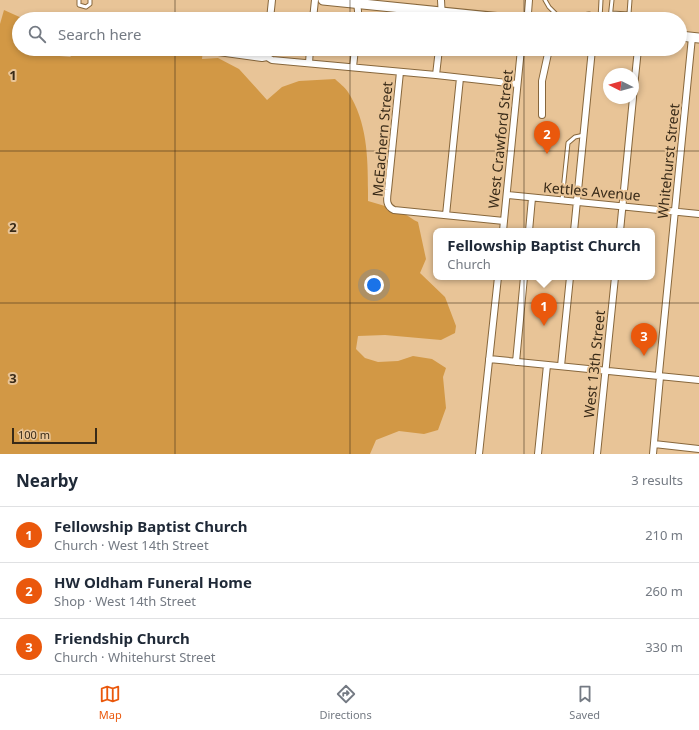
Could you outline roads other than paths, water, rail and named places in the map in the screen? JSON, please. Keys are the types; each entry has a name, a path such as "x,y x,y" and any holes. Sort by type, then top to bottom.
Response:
{"street":[{"path":"271,12 272,0"},
{"path":"314,12 315,0"},
{"path":"323,0 357,2 418,12"},
{"path":"441,0 442,12"},
{"path":"528,12 530,0"},
{"path":"357,2 358,12"},
{"name":"Whitehurst Street","path":"653,454 660,376 659,373 675,211 696,37"},
{"path":"247,56 262,58 267,57 272,60 517,84"},
{"path":"309,63 310,56"},
{"path":"353,67 354,56"},
{"path":"436,75 438,56"},
{"name":"West Crawford Street","path":"503,228 520,56"},
{"path":"542,115 542,81 547,56"},
{"path":"574,228 591,56"},
{"path":"636,68 637,56"},
{"name":"McEachern Street","path":"400,72 387,202 390,208 394,210 446,215"},
{"path":"460,78 446,215 504,221"},
{"path":"620,228 632,104"},
{"name":"Kettles Avenue","path":"506,195 699,214"},
{"path":"529,228 532,198"},
{"path":"479,454 498,280"},
{"path":"516,362 524,280"},
{"path":"561,366 570,280"},
{"name":"West 13th Street","path":"597,454 615,280"},
{"path":"489,359 699,380"},
{"path":"538,454 547,365"},
{"path":"654,444 699,449"}],"lane":[{"path":"79,0 79,5 88,6 90,0"},
{"path":"545,0 554,12"},
{"path":"600,12 601,0"},
{"path":"610,12 612,0"},
{"path":"629,12 630,0"},
{"path":"562,200 568,143 575,137 584,135"}],"place":[{"name":"HW Oldham Funeral Home","path":"547,154"},
{"name":"Fellowship Baptist Church","path":"544,326"},
{"name":"Friendship Church","path":"644,356"}]}
